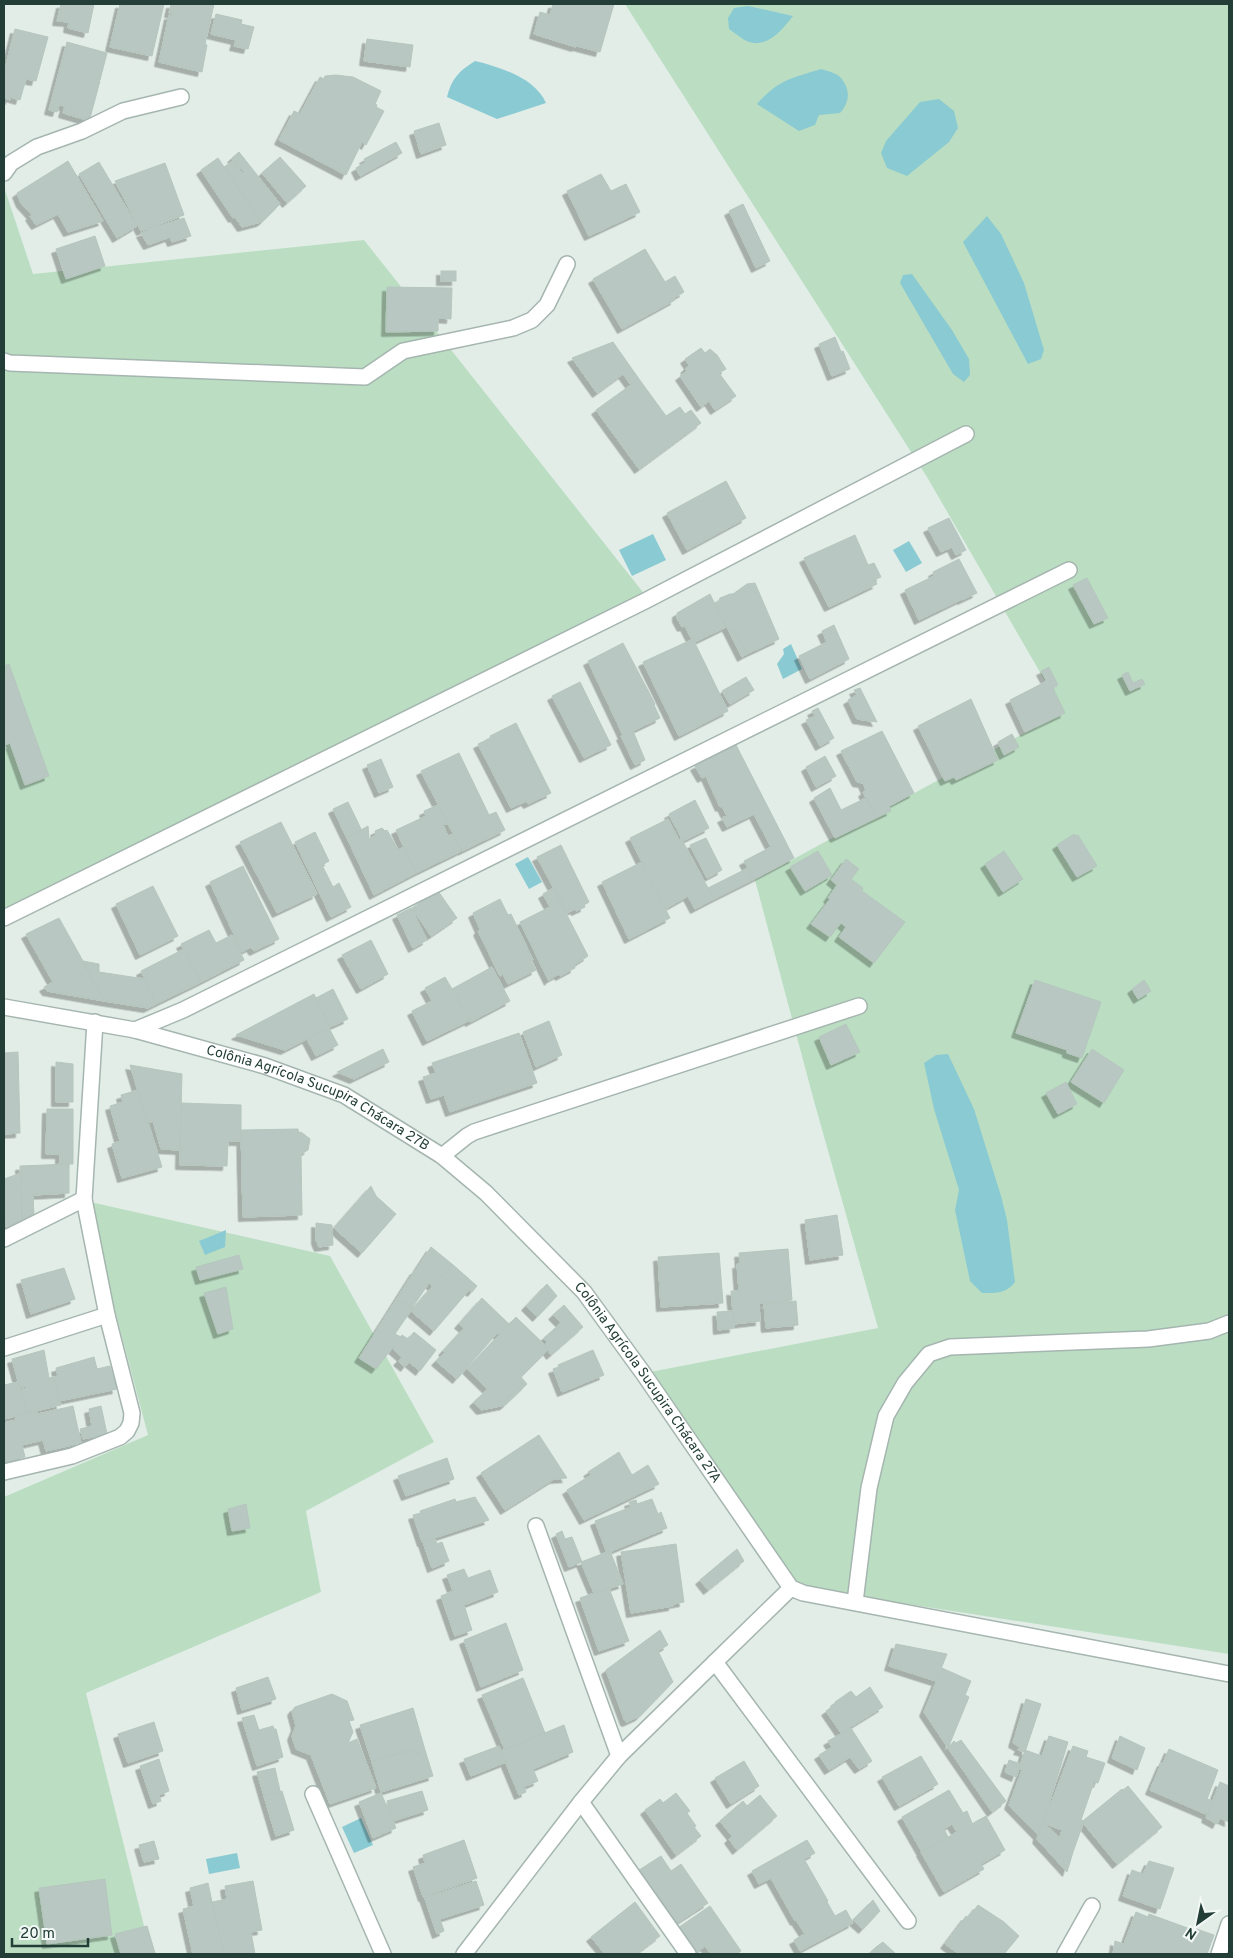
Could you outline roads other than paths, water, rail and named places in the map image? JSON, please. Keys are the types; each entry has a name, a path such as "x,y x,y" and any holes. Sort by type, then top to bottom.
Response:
{"street":[{"path":"4,173 11,163 37,147 82,131 123,111 181,98"},
{"path":"4,361 10,363 365,378 404,351 513,328 532,320 547,305 568,264"},
{"path":"4,918 645,601 966,434"},
{"path":"134,1030 183,1010 1069,570"},
{"path":"442,1156 474,1132 859,1006"},
{"name":"Colônia Agrícola Sucupira Chácara 27B","path":"4,1007 134,1030 266,1066 344,1095 442,1156 486,1193"},
{"path":"4,1472 72,1456 120,1437 131,1423 132,1413 107,1315 84,1198 95,1022"},
{"name":"Colônia Agrícola Sucupira Chácara 27A","path":"486,1193 584,1292 643,1373 791,1588"},
{"path":"4,1239 84,1198"},
{"path":"4,1348 107,1315"},
{"path":"855,1602 869,1488 886,1416 905,1383 929,1354 950,1347 1148,1339 1209,1331 1229,1323"},
{"path":"536,1526 619,1756"},
{"path":"464,1954 581,1802 619,1756 791,1588 803,1593 1229,1674"},
{"path":"715,1662 908,1921"},
{"path":"313,1794 383,1954"},
{"path":"581,1802 688,1954"},
{"path":"1065,1954 1092,1906"},
{"path":"1218,1954 1229,1924"}],"water":[{"path":"748,6 793,16 780,32 769,40 756,43 749,42 729,29 728,18 734,8"},
{"path":"475,61 506,70 525,80 541,94 546,103 497,119 447,97 451,85 457,76"},
{"path":"821,69 838,76 846,86 847,100 840,113 819,115 815,125 799,131 757,104 772,90 786,81"},
{"path":"939,99 954,111 958,128 949,142 907,176 887,168 881,153 886,141 920,102"},
{"path":"987,216 1001,234 1024,283 1044,350 1041,359 1028,364 963,242"},
{"path":"912,274 952,330 969,359 970,375 964,382 953,374 900,283 903,275"},
{"path":"653,534 666,560 632,576 619,550"},
{"path":"909,541 922,563 906,572 893,550"},
{"path":"791,644 802,669 783,679 777,664 784,654 783,649"},
{"path":"528,857 542,882 529,889 515,864"},
{"path":"948,1054 974,1109 1007,1220 1015,1282 1008,1289 1000,1292 982,1293 970,1281 955,1210 959,1190 934,1109 924,1063 936,1055"},
{"path":"226,1230 225,1247 205,1255 199,1241"},
{"path":"361,1818 373,1845 354,1853 342,1827"},
{"path":"237,1853 240,1868 209,1874 206,1859"}]}
